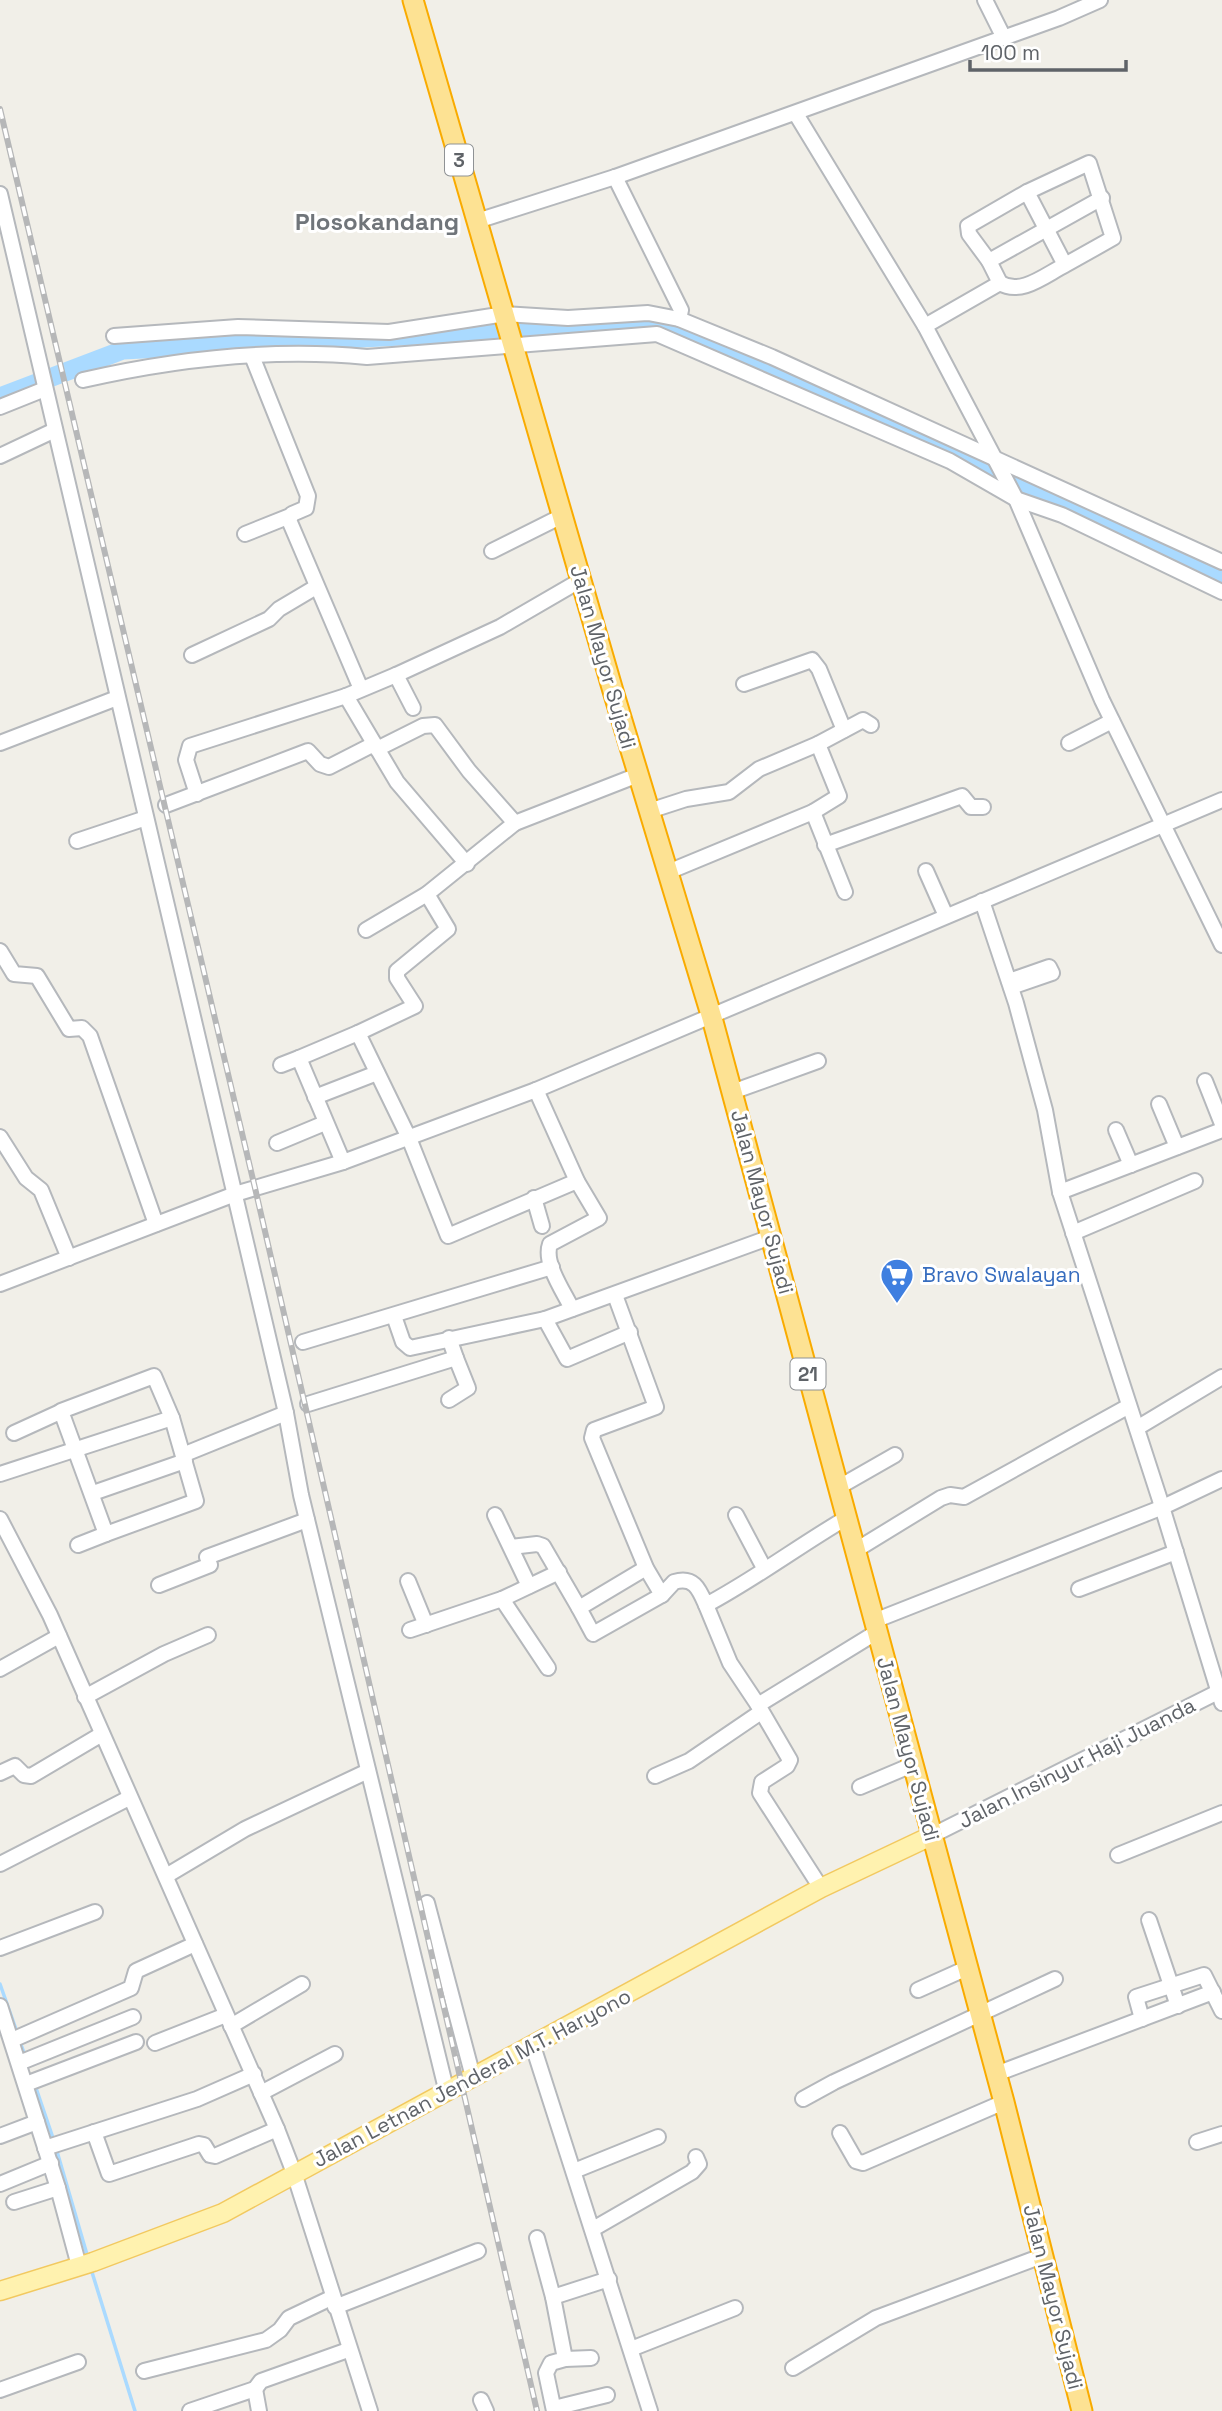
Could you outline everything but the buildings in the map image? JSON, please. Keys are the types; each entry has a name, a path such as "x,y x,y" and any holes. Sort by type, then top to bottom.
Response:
{"highway":[{"name":"Jalan Mayor Sujadi","path":"413,0 638,775 712,1017 1004,2102 1082,2411"}],"main road":[{"name":"Jalan Letnan Jenderal M.T. Haryono","path":"0,2291 85,2264 223,2213 821,1888 931,1836"}],"street":[{"path":"985,0 1004,38"},
{"path":"477,221 615,177 796,114 1100,0"},
{"path":"796,114 925,326 997,462 1112,721 1222,945"},
{"path":"1087,162 1092,165 1113,238 1018,289 1009,288 1000,283 989,261 969,234 968,226 1027,192 1087,162"},
{"path":"615,177 681,310 679,319"},
{"path":"1027,192 1065,265"},
{"path":"0,194 286,1413 307,1520 447,2093"},
{"path":"989,261 1102,198"},
{"path":"925,326 1000,283"},
{"path":"114,336 237,327 389,332 505,317 568,318 648,313 679,319 772,357 997,462 1222,562"},
{"path":"83,380 151,365 252,356 327,354 367,357 588,337 657,334 950,461 1014,496 1062,515 1222,592"},
{"path":"245,534 306,508 308,496 252,356"},
{"path":"0,407 45,388"},
{"path":"0,456 55,430"},
{"path":"290,516 316,587 361,689"},
{"path":"492,551 562,516"},
{"path":"197,794 186,760 190,746 346,696 396,675 500,627 581,580"},
{"path":"192,655 265,622 279,609 316,587"},
{"path":"744,684 812,660 819,669 844,730"},
{"path":"396,675 412,708"},
{"path":"346,696 375,747 410,799 467,864"},
{"path":"0,743 117,698"},
{"path":"649,811 686,799 729,792 759,769 818,744 863,720 871,725"},
{"path":"1069,743 1112,721"},
{"path":"166,805 308,751 320,764 329,767 423,726 435,725 468,771 515,823"},
{"path":"668,872 813,812 839,796 818,744"},
{"path":"366,930 427,894 515,823 638,775"},
{"path":"825,845 962,796 971,807 983,807"},
{"path":"0,1284 235,1194 343,1162 536,1090 1222,800"},
{"path":"813,812 845,892"},
{"path":"77,841 146,818"},
{"path":"926,871 946,916"},
{"path":"281,1065 415,1006 397,978 397,971 448,929 427,894"},
{"path":"982,901 1010,984 1045,1110 1060,1192 1221,1695"},
{"path":"0,951 14,974 37,975 69,1029 82,1028 90,1036 156,1224"},
{"path":"358,1033 409,1138 447,1236 577,1181"},
{"path":"299,1058 343,1162"},
{"path":"732,1092 818,1061"},
{"path":"315,1097 377,1073"},
{"path":"1205,1081 1222,1124"},
{"path":"536,1090 577,1181 599,1218 550,1244 548,1253 552,1267 572,1310"},
{"path":"1158,1104 1177,1147"},
{"path":"276,1143 325,1123"},
{"path":"1116,1130 1130,1165"},
{"path":"1060,1192 1222,1130"},
{"path":"0,1137 26,1178 41,1190 69,1258"},
{"path":"1073,1233 1195,1181"},
{"path":"534,1198 542,1226"},
{"path":"394,1316 405,1347 545,1319 771,1237"},
{"path":"303,1342 552,1267"},
{"path":"615,1295 656,1407 594,1430 592,1438 646,1568 662,1595"},
{"path":"545,1319 567,1359 629,1332"},
{"path":"449,1338 467,1388 449,1400"},
{"path":"308,1404 456,1358"},
{"path":"14,1433 60,1412 154,1376 188,1457 197,1499 195,1504 78,1545"},
{"path":"1137,1427 1222,1377"},
{"path":"856,1550 941,1498 950,1495 964,1497 1129,1406"},
{"path":"60,1412 93,1493 106,1534"},
{"path":"93,1493 188,1457 286,1413"},
{"path":"0,1474 172,1418"},
{"path":"839,1487 895,1455"},
{"path":"655,1776 689,1761 875,1626 1163,1507 1222,1479"},
{"path":"495,1515 529,1586"},
{"path":"736,1515 764,1567"},
{"path":"706,1605 735,1590 764,1567 848,1517"},
{"path":"0,1518 59,1636 277,2129 370,2411"},
{"path":"159,1585 210,1565 205,1552 307,1520"},
{"path":"510,1548 537,1544 543,1546 593,1634 598,1634 662,1595 674,1582 690,1580 697,1585 730,1662 790,1760 787,1766 762,1782 760,1793 821,1888"},
{"path":"1079,1589 1177,1552"},
{"path":"579,1608 646,1568"},
{"path":"410,1630 502,1599 559,1572"},
{"path":"408,1581 426,1625"},
{"path":"502,1599 548,1668"},
{"path":"85,1697 164,1654 208,1635"},
{"path":"0,1668 59,1636"},
{"name":"Jalan Insinyur Haji Juanda","path":"931,1836 1221,1695"},
{"path":"0,1773 15,1766 24,1775 31,1776 102,1734"},
{"path":"860,1787 912,1765"},
{"path":"166,1876 245,1829 368,1771"},
{"path":"0,1864 129,1798"},
{"path":"1118,1856 1222,1813"},
{"path":"427,1903 473,2077"},
{"path":"0,1948 95,1912"},
{"path":"1149,1920 1178,2006"},
{"path":"18,2037 131,1988 136,1971 195,1944"},
{"path":"918,1990 967,1968"},
{"path":"1142,2019 1136,1997 1204,1975 1222,2011"},
{"path":"803,2099 834,2081 1055,1979"},
{"path":"155,2043 229,2020 302,1984"},
{"path":"996,2074 1213,1992"},
{"path":"0,2006 18,2037 27,2061 33,2082 37,2122 52,2146 51,2163 85,2264"},
{"path":"27,2061 133,2017"},
{"path":"33,2082 136,2042"},
{"path":"533,2046 650,2411"},
{"path":"261,2093 335,2054"},
{"path":"52,2146 197,2099 254,2074"},
{"path":"840,2133 856,2161 863,2163 1004,2102"},
{"path":"0,2136 37,2122"},
{"path":"94,2132 104,2169 109,2174 199,2144 204,2145 210,2155 215,2156 277,2129"},
{"path":"1197,2142 1222,2134"},
{"path":"574,2171 657,2137"},
{"path":"593,2229 692,2172 699,2164 696,2157"},
{"path":"0,2184 51,2163"},
{"path":"14,2203 58,2188"},
{"path":"537,2238 553,2297 565,2359"},
{"path":"144,2371 267,2340 281,2330 289,2318 478,2251"},
{"path":"793,2368 876,2318 1042,2256"},
{"path":"553,2297 609,2279"},
{"path":"631,2349 735,2308"},
{"path":"190,2411 255,2389 261,2381 348,2350"},
{"path":"591,2358 565,2359 551,2363 546,2373 554,2410 607,2395"},
{"path":"0,2390 78,2362"},
{"path":"255,2389 259,2411"}],"waterway":[{"path":"0,397 123,350 658,323 1165,548 1222,580"},
{"path":"0,1984 18,2035"},
{"path":"20,2042 26,2058"},
{"path":"35,2085 54,2141"},
{"path":"56,2148 88,2258"},
{"path":"91,2269 135,2411"}],"railway":[{"path":"0,109 255,1188 537,2411"}],"place":[{"name":"Bravo Swalayan","path":"897,1305"}],"district":[{"name":"Plosokandang","path":"377,222"}]}
